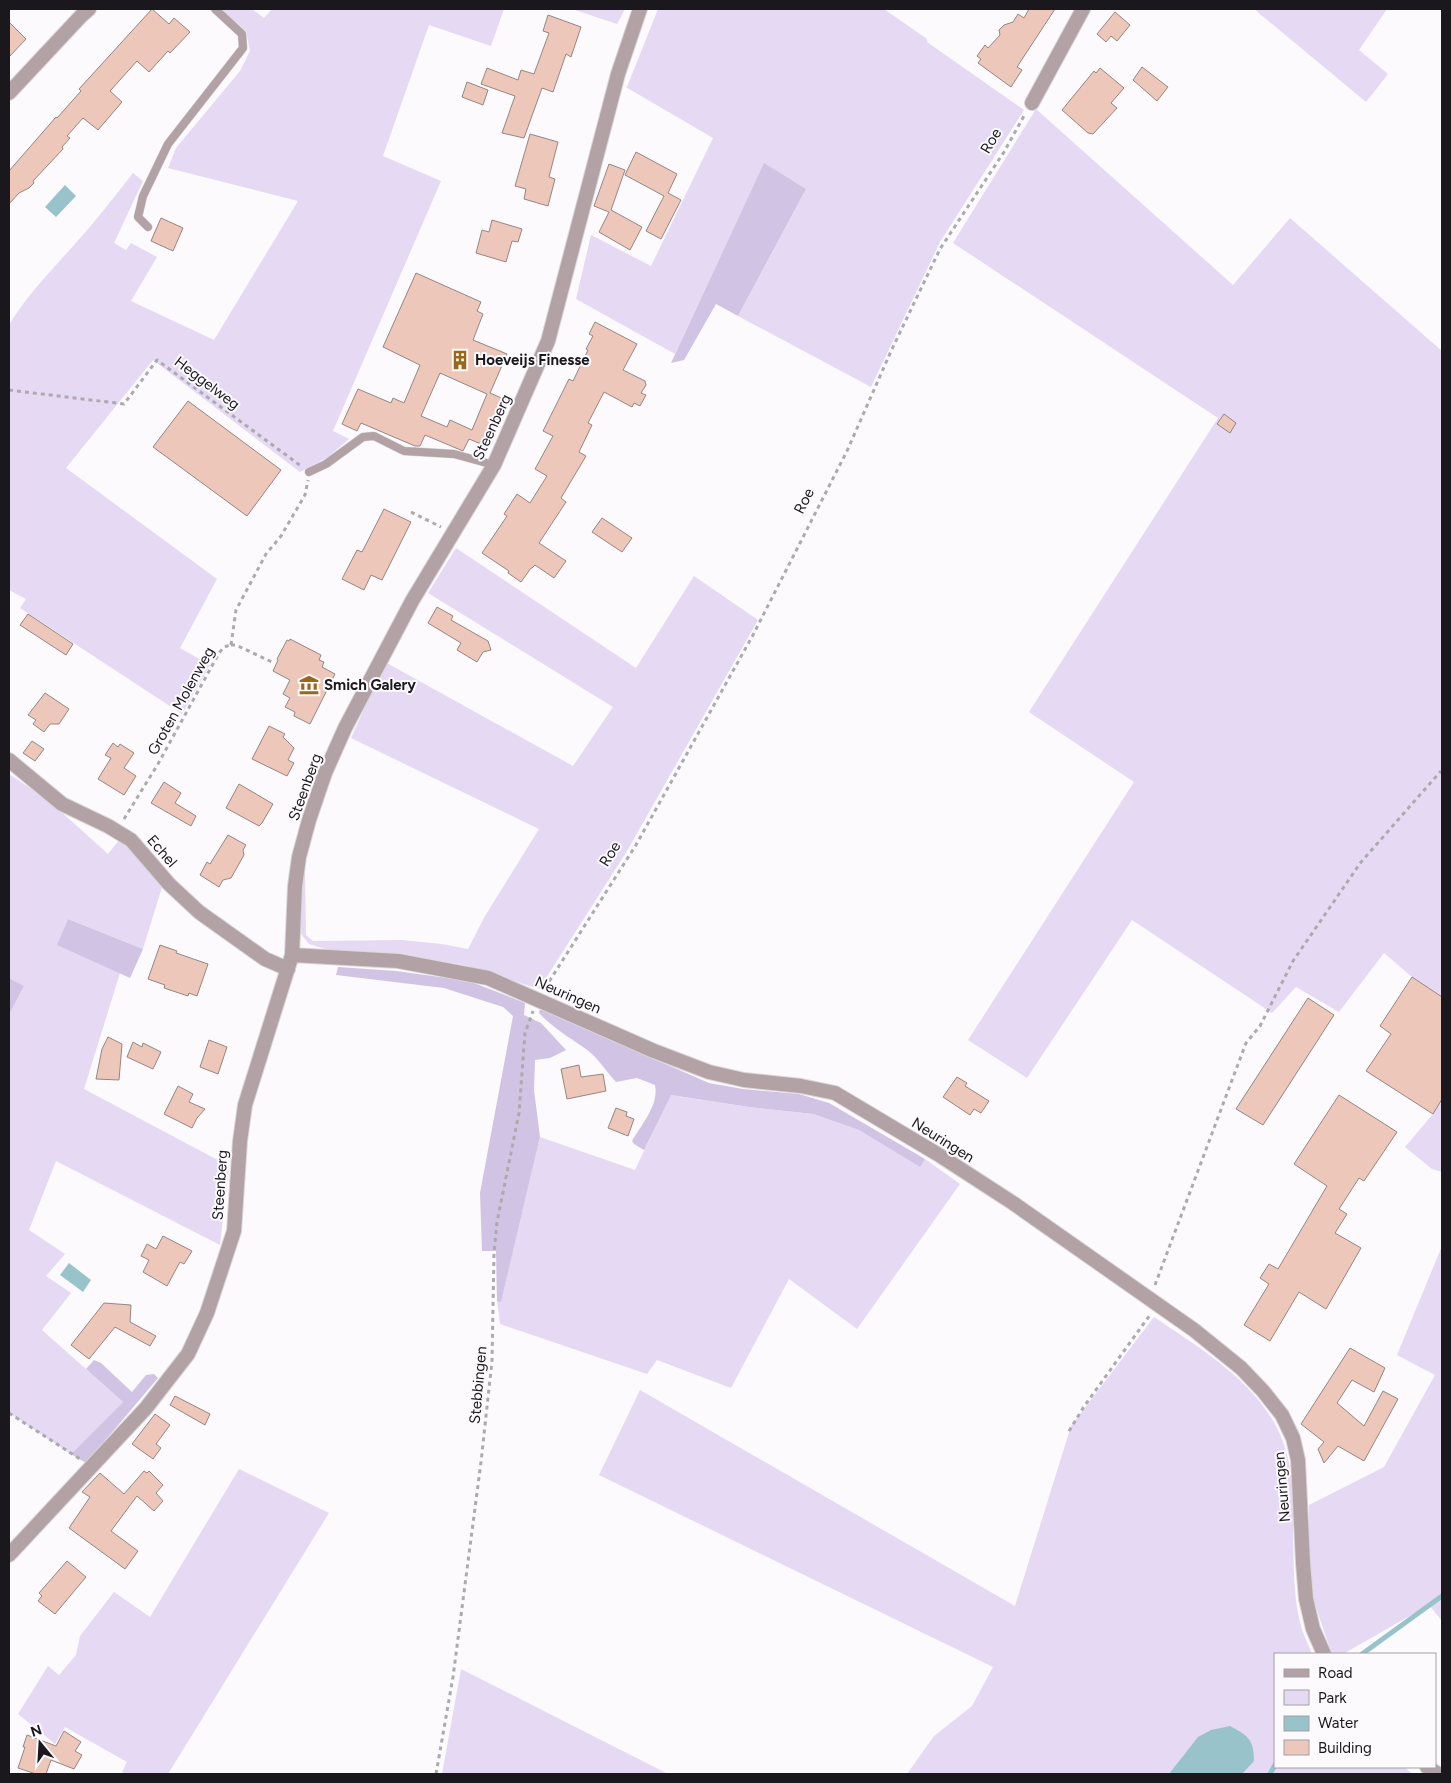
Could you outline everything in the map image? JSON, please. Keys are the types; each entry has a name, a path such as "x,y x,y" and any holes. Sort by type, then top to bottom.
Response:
{"street":[{"path":"9,93 89,9"},
{"name":"Steenberg","path":"9,1555 146,1408 188,1354 207,1313 234,1231 240,1141 245,1105 292,955 298,857 309,820 325,773 345,728 387,646 494,465 548,341 620,67 640,9"},
{"path":"1032,103 1083,9"},
{"name":"Echel","path":"9,760 62,804 117,831 131,840 198,912 265,959 288,970"},
{"name":"Neuringen","path":"292,955 398,961 488,978 654,1051 709,1072 744,1080 801,1086 835,1093 1013,1203 1194,1330 1241,1368 1282,1415 1293,1438 1298,1460 1302,1563 1306,1599 1313,1629 1324,1653"}],"lane":[{"path":"148,227 138,218 143,196 168,144 243,48 242,34 216,9"},
{"path":"309,472 326,464 363,437 374,436 404,451 454,454 494,465"}],"path":[{"name":"Roe","path":"537,999 636,845 754,635 848,451 892,349 940,249 1004,152 1032,103"},
{"name":"Heggelweg","path":"9,390 124,404 157,360 309,472"},
{"name":"Groten Molenweg","path":"117,831 158,764 219,653 224,647 231,645 236,610 266,554 281,536 305,495 309,472"},
{"path":"411,512 453,533"},
{"path":"231,645 236,645 274,663"},
{"path":"1069,1431 1153,1302 1246,1043 1260,1026 1293,961 1345,885 1362,862 1441,772"},
{"name":"Stebbingen","path":"436,1774 453,1677 481,1462 492,1361 497,1222 519,1113 525,1032 537,999"},
{"path":"9,1413 92,1466"}],"green space":[{"path":"221,9 252,9 264,18 272,9 504,9 491,46 429,25 383,156 441,181 333,431 349,439 327,458 300,472 153,360 66,468 217,579 180,648 210,665 182,714 20,608 26,599 9,590 9,325 31,293 133,173 143,181 114,243 126,250 131,243 157,257 131,301 214,340 298,201 168,168 176,148 240,71 250,51 246,31"},
{"path":"572,9 625,9 617,24"},
{"path":"658,9 884,9 927,39 927,42 1024,110 940,242 871,387 738,316 806,189 764,164 675,354 576,299 591,235 651,266 713,138 624,86 627,87"},
{"path":"1254,9 1387,9 1359,50 1388,74 1366,102"},
{"path":"1036,109 1233,285 1290,218 1442,351 1442,997 1412,977 1384,953 1339,1012 1296,987 1272,1013 1132,920 1027,1078 968,1040 1134,782 1029,712 1218,418 953,243"},
{"path":"456,548 636,668 694,576 758,620 627,851 539,989 464,965 396,954 329,950 309,944 301,934 300,904 303,872 305,871 306,935 313,941 402,940 468,949 485,916 539,829 351,738 385,662 573,766 613,707 428,593"},
{"path":"9,774 48,800 108,854 120,839 162,887 143,949 68,919 58,944 120,973 84,1089 229,1166 220,1245 56,1161 29,1230 65,1254 46,1276 71,1293 42,1330 123,1402 71,1454 9,1413 9,1012 24,986 9,978"},
{"path":"670,1095 813,1114 859,1130 919,1166 925,1159 960,1184 857,1329 789,1279 731,1388 657,1360 647,1374 500,1324 497,1301 501,1301 540,1137 635,1170"},
{"path":"1442,1099 1442,1172 1432,1169 1405,1147 1433,1114"},
{"path":"1442,1246 1442,1621 1429,1605 1345,1653 1332,1653 1312,1596 1309,1554 1309,1505 1384,1467 1435,1375 1397,1355"},
{"path":"1154,1317 1236,1376 1269,1414 1280,1435 1288,1459 1293,1497 1295,1595 1302,1630 1312,1653 1274,1653 1274,1768 1406,1768 1412,1774 907,1774 934,1736 972,1706 993,1667 599,1475 640,1390 1015,1606 1071,1426"},
{"path":"239,1469 329,1513 168,1774 125,1774 122,1772 127,1762 65,1727 55,1744 18,1714 48,1666 59,1675 76,1655 80,1636 114,1592 150,1617"},
{"path":"461,1669 668,1774 442,1774"}],"shaded area":[{"path":"764,163 806,189 738,316 716,304 684,360 671,363"},
{"path":"68,919 143,949 130,978 57,945"},
{"path":"338,967 396,971 469,981 525,1003 524,1015 541,1023 566,1050 550,1058 535,1060 534,1090 540,1137 501,1302 497,1301 496,1251 482,1251 480,1193 513,1016 503,1007 444,988 336,975"},
{"path":"9,978 24,986 10,1013 9,1012"},
{"path":"540,1009 709,1083 743,1089 799,1094 829,1103 925,1159 920,1167 859,1130 813,1114 749,1107 671,1095 644,1150 632,1141 652,1107 656,1092 655,1085 637,1078 616,1082 593,1055 544,1018 539,1013"},
{"path":"94,1360 101,1363 132,1392 146,1375 154,1374 158,1378 86,1463 71,1454 123,1402 86,1369"}],"water":[{"path":"65,185 76,196 56,217 45,207"},
{"path":"69,1263 91,1280 83,1292 60,1275"},
{"path":"1230,1726 1246,1736 1253,1748 1254,1761 1242,1774 1169,1774 1198,1737 1211,1730"}],"building":[{"path":"152,9 169,24 174,18 190,32 170,53 168,51 149,72 137,61 110,91 122,102 98,130 83,118 67,136 70,138 62,147 63,149 33,181 34,183 19,193 9,204 9,171 81,91 79,89"},
{"path":"1029,9 1055,9 1017,67 1022,70 1011,87 978,63 981,59 977,56 985,45 988,48 1000,35 999,30 1004,25 1013,22 1018,14 1024,18"},
{"path":"1115,12 1130,25 1117,41 1111,36 1106,42 1097,34"},
{"path":"548,15 581,27 571,57 566,54 553,92 542,88 524,138 502,133 515,96 481,84 487,68 518,80 521,70 534,74 549,33 543,31"},
{"path":"9,22 26,39 9,57"},
{"path":"1142,67 1168,87 1157,101 1133,80"},
{"path":"1100,68 1124,88 1111,103 1117,108 1093,134 1088,133 1062,110 1094,71 1096,73"},
{"path":"467,82 488,90 483,105 462,97"},
{"path":"530,134 558,142 549,177 555,179 548,206 524,199 526,189 515,186"},
{"path":"636,152 677,174 668,193 681,200 661,239 646,231 664,196 625,175"},
{"path":"609,164 625,170 611,210 642,227 630,250 599,232 609,212 594,206"},
{"path":"161,218 183,228 173,251 151,241"},
{"path":"492,220 522,229 518,242 512,241 506,262 476,253 482,230 489,232"},
{"name":"Hoeveijs Finesse","path":"416,273 481,302 477,311 483,314 473,340 507,354 490,393 506,400 486,446 469,439 463,451 425,435 420,446 415,446 361,423 357,431 342,424 358,389 391,403 393,398 404,403 420,365 383,347","holes":["440,373 487,394 472,430 450,420 447,427 421,416"]},
{"path":"595,322 637,344 623,370 645,381 646,385 641,393 646,395 640,406 634,403 632,407 604,392 588,423 592,425 579,452 586,456 561,498 566,502 539,543 566,561 554,578 535,565 521,582 508,573 509,571 482,553 507,516 504,514 517,494 530,503 547,476 535,469 553,436 543,431 569,379 573,381 588,350 586,349 593,336 589,334"},
{"path":"188,401 281,470 247,516 153,447"},
{"path":"1224,414 1236,423 1230,433 1217,424"},
{"path":"384,509 411,522 382,580 371,575 364,590 342,579 357,550 362,552"},
{"path":"602,518 632,538 622,552 592,532"},
{"path":"437,607 453,616 451,620 488,641 491,650 483,652 477,662 457,650 461,643 428,623"},
{"path":"28,614 73,644 66,655 20,625"},
{"name":"Smich Galery","path":"290,639 321,655 319,660 324,662 322,667 335,674 310,724 294,716 295,712 285,707 290,698 283,694 290,680 273,671 287,640 289,641"},
{"path":"45,693 69,709 59,724 50,724 44,732 33,724 36,720 28,715"},
{"path":"269,726 285,734 283,737 294,748 288,760 294,763 287,776 252,759"},
{"path":"32,741 44,749 35,761 23,753"},
{"path":"113,743 118,747 120,744 134,753 124,768 136,776 124,795 98,779 111,758 105,755"},
{"path":"164,782 181,793 175,803 196,816 191,826 151,803"},
{"path":"239,784 273,804 259,826 226,808"},
{"path":"228,835 246,845 243,850 244,855 231,878 223,880 219,887 200,875 207,862 210,864"},
{"path":"160,945 177,951 176,953 208,964 197,996 189,993 188,996 164,988 165,985 148,979"},
{"path":"1412,977 1442,997 1442,1099 1433,1114 1366,1071 1391,1034 1380,1026"},
{"path":"1308,998 1334,1015 1263,1125 1236,1109"},
{"path":"108,1037 122,1044 119,1080 96,1079 102,1049"},
{"path":"209,1040 227,1047 218,1074 200,1067"},
{"path":"133,1042 142,1047 143,1043 161,1052 153,1069 127,1057"},
{"path":"579,1065 581,1077 603,1074 606,1091 567,1099 561,1069"},
{"path":"957,1077 967,1083 965,1086 989,1101 981,1113 974,1109 970,1115 943,1097"},
{"path":"178,1086 193,1094 189,1102 205,1109 197,1118 192,1128 164,1114"},
{"path":"1339,1095 1397,1132 1364,1181 1359,1178 1339,1209 1347,1214 1335,1233 1361,1248 1326,1309 1299,1292 1270,1341 1244,1325 1269,1284 1260,1278 1269,1264 1278,1269 1327,1186 1294,1164"},
{"path":"616,1108 627,1112 626,1116 634,1119 628,1136 608,1128"},
{"path":"163,1236 192,1251 184,1264 180,1262 167,1286 143,1272 149,1260 141,1256 147,1244 156,1249"},
{"path":"104,1303 131,1305 130,1322 156,1336 150,1346 115,1327 89,1359 71,1345"},
{"path":"1350,1348 1385,1368 1374,1392 1352,1380 1337,1403 1364,1426 1383,1391 1398,1399 1364,1461 1338,1446 1324,1463 1318,1449 1324,1442 1301,1424"},
{"path":"175,1396 210,1414 205,1425 170,1405"},
{"path":"155,1414 170,1425 156,1444 161,1448 153,1459 132,1444"},
{"path":"144,1471 147,1473 149,1471 163,1485 156,1493 163,1501 154,1511 137,1496 111,1531 138,1551 125,1569 69,1528 90,1497 82,1492 100,1473 124,1494"},
{"path":"67,1561 86,1577 55,1614 38,1601 42,1596 39,1593"},
{"path":"64,1731 81,1742 75,1751 82,1755 74,1769 51,1760 46,1774 36,1774 18,1768 27,1735 56,1746"}],"waterway":[{"path":"1363,1653 1442,1596"},
{"path":"1270,1774 1274,1767"}],"place":[{"name":"Hoeveijs Finesse","path":"460,360"},
{"name":"Smich Galery","path":"309,685"}]}
